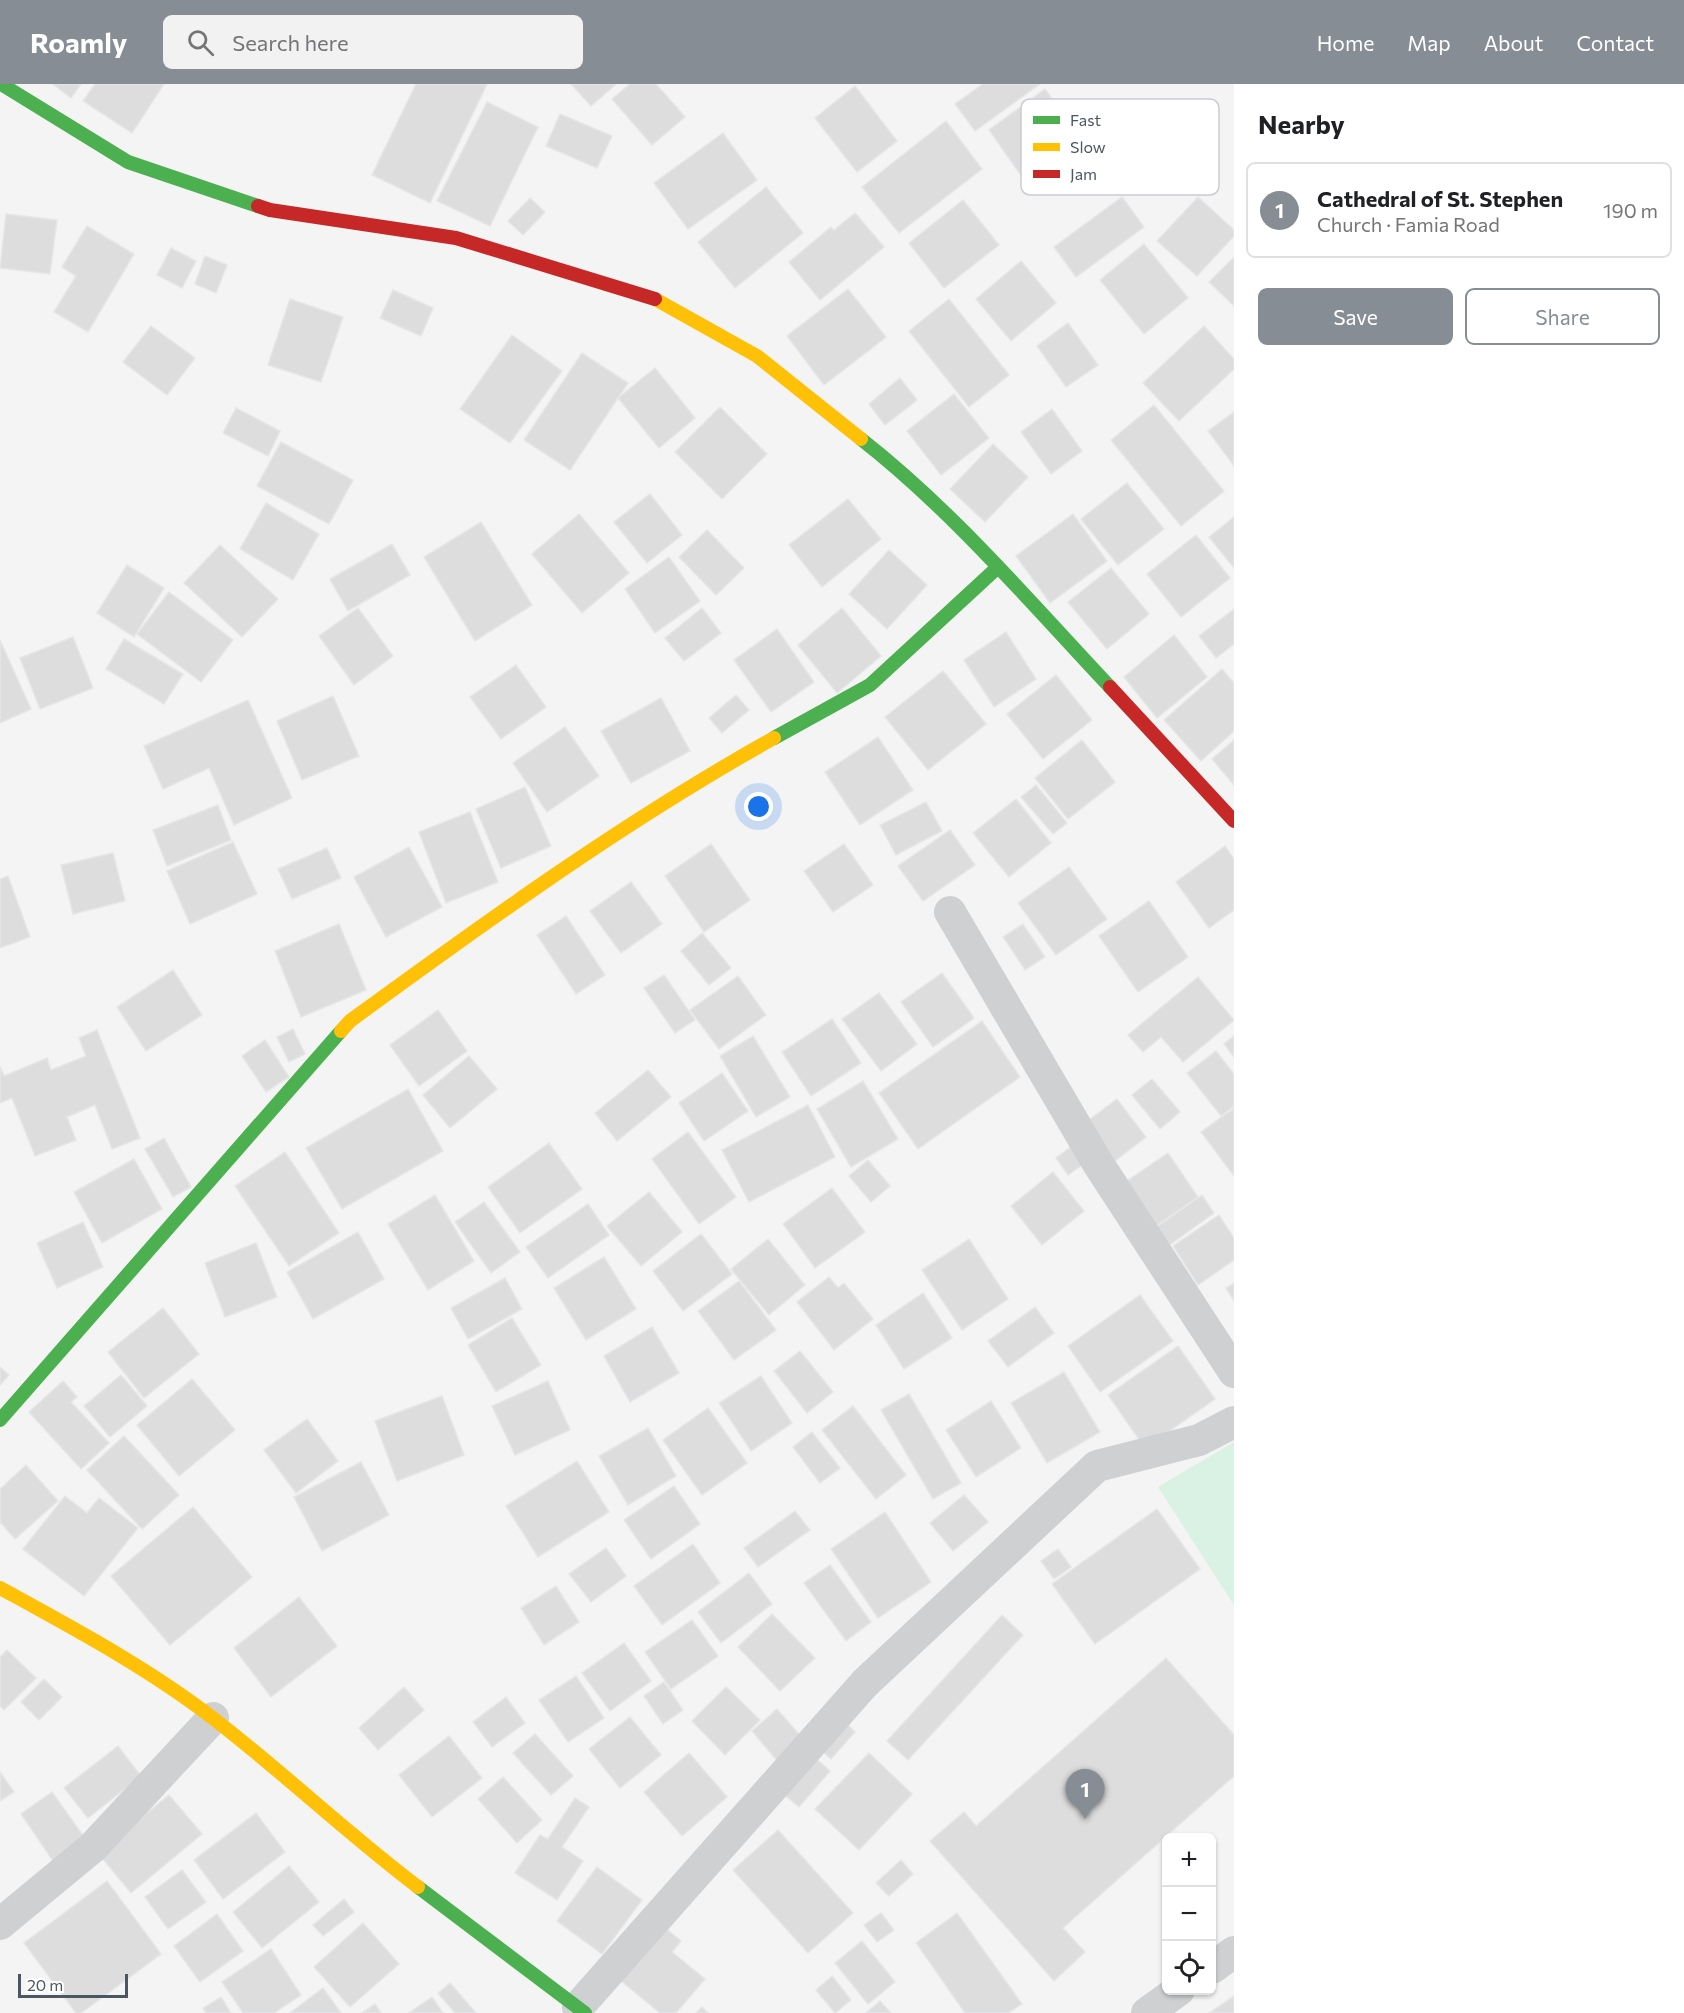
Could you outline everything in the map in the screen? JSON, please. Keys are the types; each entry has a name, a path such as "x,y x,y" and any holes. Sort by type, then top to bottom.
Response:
{"street":[{"path":"1,84 128,162 270,210 456,238 652,297 757,356 906,474 998,567 1234,821"},
{"path":"0,1420 350,1021 522,896 722,766 870,685 998,567"},
{"path":"950,912 1096,1162 1234,1372"},
{"path":"0,1588 100,1643 213,1718 379,1858 581,2010 865,1683 1097,1466 1199,1440 1234,1422"},
{"path":"0,1924 92,1848 213,1718"},
{"path":"1216,1965 1234,1952"},
{"path":"1147,2013 1172,1995"}],"green space":[{"path":"1234,1442 1234,1605 1158,1487"}],"building":[{"path":"53,84 81,84 71,98"},
{"path":"95,84 164,84 132,133 83,101"},
{"path":"416,84 487,84 430,203 372,175"},
{"path":"571,84 616,84 591,106"},
{"path":"630,84 656,84 685,117 652,145 612,99"},
{"path":"983,84 1040,84 975,131 955,104"},
{"path":"855,86 897,141 857,172 815,118"},
{"path":"1045,89 1052,99 1031,99"},
{"path":"487,102 538,127 490,226 437,201"},
{"path":"1021,107 1021,176 989,130"},
{"path":"560,114 612,136 597,168 546,146"},
{"path":"946,121 982,169 899,233 862,187"},
{"path":"723,133 757,180 688,229 654,183"},
{"path":"766,187 803,233 735,288 698,242"},
{"path":"1122,197 1144,227 1076,277 1054,247"},
{"path":"1198,197 1234,230 1234,236 1197,276 1157,241"},
{"path":"530,198 545,212 523,235 508,221"},
{"path":"963,200 999,245 944,288 909,243"},
{"path":"855,213 884,247 820,300 789,262 831,227 834,230"},
{"path":"6,214 57,220 50,274 0,268"},
{"path":"87,226 134,254 88,332 54,312 76,276 62,267"},
{"path":"1144,244 1188,298 1144,334 1100,280"},
{"path":"171,248 196,261 182,288 157,275"},
{"path":"205,256 227,265 216,293 195,284"},
{"path":"1234,257 1234,306 1209,282"},
{"path":"1021,261 1056,303 1011,341 976,299"},
{"path":"848,289 886,337 824,385 787,336"},
{"path":"393,290 433,308 421,336 380,318"},
{"path":"290,299 343,317 321,382 268,365"},
{"path":"949,299 1009,375 969,407 909,331"},
{"path":"1068,323 1098,365 1066,387 1037,346"},
{"path":"151,326 195,358 167,395 123,362"},
{"path":"1204,326 1234,359 1234,369 1179,421 1143,383"},
{"path":"512,335 562,371 510,443 460,409"},
{"path":"582,353 628,383 570,470 524,440"},
{"path":"655,368 695,418 659,448 618,398"},
{"path":"900,378 917,400 885,425 869,404"},
{"path":"954,394 989,438 941,475 907,431"},
{"path":"1154,405 1224,491 1181,526 1111,440"},
{"path":"720,407 767,454 722,499 675,452"},
{"path":"236,408 280,431 268,456 223,433"},
{"path":"1052,409 1082,451 1051,474 1021,432"},
{"path":"1234,412 1234,466 1208,431"},
{"path":"281,442 353,480 329,524 257,486"},
{"path":"993,444 1028,477 985,522 950,489"},
{"path":"1127,483 1164,529 1118,565 1081,519"},
{"path":"650,494 682,535 647,563 614,522"},
{"path":"848,499 881,539 822,587 789,545"},
{"path":"266,503 319,534 293,580 240,549"},
{"path":"579,514 629,573 582,613 532,554"},
{"path":"1073,514 1107,561 1050,603 1016,556"},
{"path":"1234,517 1234,568 1209,537"},
{"path":"481,522 532,605 475,641 424,557"},
{"path":"707,530 744,568 716,595 679,557"},
{"path":"1196,535 1230,578 1181,617 1147,574"},
{"path":"392,544 410,575 348,611 330,579"},
{"path":"220,545 278,599 242,637 184,583"},
{"path":"889,550 927,585 887,629 849,594"},
{"path":"669,557 700,601 655,633 625,589"},
{"path":"127,565 164,588 134,637 97,613"},
{"path":"1111,568 1149,614 1107,649 1068,602"},
{"path":"169,592 233,640 201,682 137,634"},
{"path":"358,608 393,656 354,685 319,636"},
{"path":"702,608 721,633 684,661 665,638"},
{"path":"842,608 881,656 837,693 798,645"},
{"path":"1234,609 1234,644 1216,658 1199,636"},
{"path":"777,629 814,682 771,712 734,660"},
{"path":"1006,632 1036,679 994,707 964,660"},
{"path":"1174,635 1207,677 1157,718 1124,677"},
{"path":"73,637 93,688 40,709 20,658"},
{"path":"124,639 183,674 164,704 106,669"},
{"path":"0,640 31,709 0,723"},
{"path":"516,665 546,707 501,739 470,697"},
{"path":"1222,669 1234,683 1234,731 1201,761 1164,720"},
{"path":"943,671 986,724 928,770 885,717"},
{"path":"1056,675 1092,720 1043,759 1007,714"},
{"path":"736,695 749,710 722,733 709,718"},
{"path":"333,696 359,756 302,780 277,721"},
{"path":"661,698 690,751 631,783 601,731"},
{"path":"248,700 292,798 234,825 209,768 163,789 144,746"},
{"path":"565,727 599,776 547,812 513,763"},
{"path":"878,737 913,790 860,825 825,772"},
{"path":"1082,740 1115,782 1068,819 1035,778"},
{"path":"1234,740 1234,785 1212,759"},
{"path":"1036,785 1067,823 1053,834 1021,797"},
{"path":"525,787 551,846 501,868 476,809"},
{"path":"1016,799 1051,843 1009,877 973,833"},
{"path":"926,802 942,831 896,855 880,825"},
{"path":"218,805 231,840 167,866 153,830"},
{"path":"470,812 498,882 446,903 419,832"},
{"path":"950,830 975,865 923,901 898,866"},
{"path":"233,842 257,894 190,924 167,871"},
{"path":"711,844 750,900 704,932 665,876"},
{"path":"844,844 873,885 833,912 804,871"},
{"path":"1225,846 1234,859 1234,910 1209,928 1176,882"},
{"path":"409,847 442,907 386,937 354,877"},
{"path":"327,848 341,878 292,899 278,869"},
{"path":"113,853 125,901 73,914 61,865"},
{"path":"1069,867 1107,919 1056,955 1018,903"},
{"path":"8,876 30,937 0,948 0,879"},
{"path":"631,882 662,924 621,953 590,911"},
{"path":"1149,901 1188,957 1138,992 1099,936"},
{"path":"566,916 605,975 576,994 537,935"},
{"path":"339,924 366,990 301,1017 275,951"},
{"path":"1023,924 1045,957 1025,970 1003,937"},
{"path":"702,933 731,968 709,985 681,951"},
{"path":"173,970 202,1015 146,1051 117,1007"},
{"path":"942,973 974,1018 933,1047 901,1002"},
{"path":"664,975 695,1020 675,1033 644,988"},
{"path":"738,976 766,1015 719,1049 690,1010"},
{"path":"1198,977 1234,1020 1183,1062 1161,1037 1143,1052 1128,1035"},
{"path":"879,993 917,1044 881,1071 842,1019"},
{"path":"438,1010 467,1051 419,1086 390,1045"},
{"path":"832,1019 861,1063 811,1096 782,1052"},
{"path":"982,1021 1020,1077 918,1149 879,1093"},
{"path":"293,1029 305,1054 289,1062 277,1037"},
{"path":"97,1030 140,1138 112,1149 95,1105 67,1117 76,1140 35,1156 12,1098 0,1103 0,1066 4,1076 47,1058 51,1070 86,1056 79,1038"},
{"path":"753,1036 790,1097 756,1117 720,1056"},
{"path":"1234,1036 1234,1057 1224,1044"},
{"path":"265,1040 289,1077 266,1092 242,1056"},
{"path":"1216,1051 1234,1074 1234,1106 1221,1116 1187,1073"},
{"path":"469,1056 497,1089 450,1128 423,1095"},
{"path":"648,1070 671,1097 617,1141 595,1113"},
{"path":"722,1073 748,1111 704,1141 679,1103"},
{"path":"1152,1079 1180,1112 1160,1129 1132,1095"},
{"path":"863,1081 898,1139 851,1167 817,1109"},
{"path":"408,1089 443,1151 342,1209 306,1148"},
{"path":"1117,1099 1146,1137 1115,1161 1085,1123"},
{"path":"808,1105 835,1157 749,1202 722,1150"},
{"path":"1234,1108 1234,1176 1201,1132"},
{"path":"688,1132 736,1197 699,1224 652,1159"},
{"path":"164,1138 191,1187 173,1197 145,1149"},
{"path":"1079,1141 1092,1158 1068,1175 1056,1158"},
{"path":"549,1143 582,1189 520,1233 488,1187"},
{"path":"285,1152 339,1233 289,1266 235,1186"},
{"path":"1168,1153 1198,1197 1154,1227 1124,1183"},
{"path":"134,1159 162,1209 102,1243 74,1192"},
{"path":"868,1160 890,1186 871,1202 849,1176"},
{"path":"1053,1172 1084,1211 1042,1245 1011,1206"},
{"path":"832,1188 865,1232 815,1268 783,1224"},
{"path":"649,1192 682,1232 641,1266 607,1226"},
{"path":"435,1195 474,1261 428,1290 388,1224"},
{"path":"1202,1195 1214,1213 1168,1246 1155,1228"},
{"path":"484,1202 520,1252 491,1273 455,1222"},
{"path":"588,1204 609,1235 548,1278 526,1247"},
{"path":"1219,1215 1234,1238 1234,1260 1198,1285 1173,1246"},
{"path":"83,1222 103,1267 57,1288 37,1243"},
{"path":"358,1232 384,1279 313,1319 287,1272"},
{"path":"701,1234 732,1274 683,1311 653,1271"},
{"path":"768,1239 805,1285 769,1315 731,1269"},
{"path":"969,1239 1008,1299 962,1330 922,1270"},
{"path":"256,1243 277,1297 225,1317 205,1263"},
{"path":"604,1257 636,1309 586,1340 554,1288"},
{"path":"829,1277 838,1288 844,1283 873,1319 834,1350 797,1302"},
{"path":"505,1278 522,1309 468,1339 451,1308"},
{"path":"739,1281 776,1330 734,1360 698,1311"},
{"path":"1234,1283 1234,1301 1226,1288"},
{"path":"923,1293 952,1338 904,1369 876,1325"},
{"path":"1140,1295 1173,1341 1100,1392 1068,1346"},
{"path":"1035,1307 1054,1333 1008,1367 988,1341"},
{"path":"163,1308 199,1354 144,1398 108,1352"},
{"path":"512,1318 541,1365 496,1392 468,1345"},
{"path":"652,1327 679,1373 630,1402 604,1356"},
{"path":"1178,1346 1215,1399 1145,1448 1108,1395"},
{"path":"800,1351 833,1392 807,1413 774,1371"},
{"path":"0,1367 9,1375 0,1385"},
{"path":"1064,1372 1100,1432 1047,1463 1011,1403"},
{"path":"121,1375 147,1406 110,1437 84,1406"},
{"path":"761,1376 792,1423 751,1451 719,1403"},
{"path":"192,1379 235,1430 179,1476 137,1425"},
{"path":"63,1381 77,1397 71,1402 109,1443 81,1469 29,1412"},
{"path":"548,1381 570,1430 515,1455 492,1406"},
{"path":"909,1394 961,1483 933,1499 881,1410"},
{"path":"442,1396 464,1455 397,1481 375,1421"},
{"path":"991,1401 1021,1448 976,1477 946,1430"},
{"path":"853,1406 906,1475 876,1499 822,1430"},
{"path":"708,1408 747,1463 702,1495 663,1440"},
{"path":"307,1419 338,1461 296,1493 264,1450"},
{"path":"648,1428 676,1476 628,1505 599,1456"},
{"path":"812,1432 840,1468 820,1483 793,1447"},
{"path":"124,1436 179,1495 142,1529 87,1470"},
{"path":"577,1461 609,1512 538,1557 506,1506"},
{"path":"361,1462 389,1515 322,1551 294,1497"},
{"path":"26,1465 58,1501 15,1539 0,1522 0,1489"},
{"path":"674,1486 700,1524 651,1559 624,1520"},
{"path":"964,1495 988,1522 953,1551 930,1523"},
{"path":"65,1496 87,1513 99,1498 138,1528 84,1596 23,1549"},
{"path":"193,1507 252,1577 170,1645 111,1576"},
{"path":"1157,1509 1200,1569 1095,1644 1052,1584"},
{"path":"795,1511 810,1530 758,1567 744,1548"},
{"path":"885,1512 931,1582 878,1618 831,1549"},
{"path":"693,1544 720,1583 662,1625 634,1586"},
{"path":"606,1548 626,1576 591,1602 569,1574"},
{"path":"1058,1549 1071,1567 1054,1579 1041,1561"},
{"path":"830,1565 871,1622 846,1641 804,1583"},
{"path":"749,1573 772,1604 721,1643 698,1612"},
{"path":"556,1586 579,1622 544,1645 521,1608"},
{"path":"299,1597 337,1646 271,1697 234,1648"},
{"path":"772,1614 815,1658 780,1691 738,1647"},
{"path":"1002,1615 1023,1635 908,1760 887,1741"},
{"path":"692,1620 718,1656 671,1689 645,1652"},
{"path":"624,1643 651,1681 610,1711 582,1673"},
{"path":"7,1650 36,1678 4,1710 0,1706 0,1657"},
{"path":"1166,1658 1234,1735 1234,1776 1170,1833 1162,1833 1162,1840 1063,1928 1085,1952 1054,1981 930,1841 964,1812 976,1826"},
{"path":"576,1676 604,1718 568,1742 539,1700"},
{"path":"44,1679 62,1697 39,1720 21,1702"},
{"path":"664,1682 683,1710 663,1724 644,1696"},
{"path":"404,1687 424,1710 378,1750 359,1728"},
{"path":"726,1687 760,1720 725,1755 692,1721"},
{"path":"506,1697 525,1723 492,1747 473,1722"},
{"path":"777,1709 805,1741 779,1763 752,1731"},
{"path":"630,1717 661,1755 620,1788 589,1749"},
{"path":"841,1718 855,1732 831,1759 816,1746"},
{"path":"535,1734 573,1776 551,1795 513,1753"},
{"path":"449,1736 482,1778 432,1817 399,1775"},
{"path":"118,1746 141,1776 88,1818 64,1788"},
{"path":"689,1753 727,1797 682,1836 644,1792"},
{"path":"869,1753 912,1794 859,1850 815,1809"},
{"path":"812,1755 830,1771 799,1807 781,1792"},
{"path":"0,1772 14,1792 0,1801"},
{"path":"503,1777 542,1820 517,1843 478,1799"},
{"path":"52,1792 85,1838 53,1861 21,1814"},
{"path":"169,1795 202,1834 131,1893 98,1853"},
{"path":"575,1798 589,1807 562,1847 583,1861 557,1900 515,1873 540,1835 548,1839"},
{"path":"256,1813 285,1852 223,1899 194,1860"},
{"path":"778,1830 853,1913 808,1953 733,1870"},
{"path":"901,1860 913,1874 889,1896 876,1883"},
{"path":"289,1866 319,1902 262,1948 233,1912"},
{"path":"597,1867 642,1900 602,1954 557,1921"},
{"path":"182,1870 206,1902 168,1929 145,1897"},
{"path":"107,1881 161,1954 81,2013 76,2013 24,1943"},
{"path":"344,1899 354,1912 323,1936 313,1925"},
{"path":"881,1913 894,1930 877,1942 864,1925"},
{"path":"957,1913 1022,2004 1008,2013 965,2013 916,1943"},
{"path":"217,1914 243,1951 200,1982 174,1946"},
{"path":"363,1923 399,1964 350,2007 314,1967"},
{"path":"663,1926 681,1941 672,1952 705,1979 676,2013 660,2013 615,1976"},
{"path":"862,1941 895,1982 868,2004 835,1963"},
{"path":"271,1949 301,1995 274,2013 243,2013 222,1982"},
{"path":"832,1976 851,2000 835,2013 816,1990"},
{"path":"450,1983 476,2013 455,2013 438,1993"},
{"path":"323,1988 341,2013 290,2013"},
{"path":"1234,1996 1234,2013 1209,2013"},
{"path":"221,1997 231,2013 206,2013 203,2008"},
{"path":"432,1997 443,2013 409,2013"},
{"path":"880,2001 891,2013 866,2013"},
{"path":"375,2004 381,2013 362,2013"},
{"path":"702,2007 708,2013 696,2013"}],"traffic: fast":[{"path":"1,84 128,162 258,206"},
{"path":"861,439 895,467 959,527 1110,687"},
{"path":"774,738 870,685 998,567"},
{"path":"0,1420 341,1031"},
{"path":"418,1887 585,2013"}],"traffic: slow":[{"path":"655,299 757,356 861,439"},
{"path":"341,1031 350,1021 453,946 558,873 664,803 774,738"},
{"path":"0,1588 110,1649 189,1700 418,1887"}],"traffic: jam":[{"path":"258,206 270,210 456,238 655,299"},
{"path":"1110,687 1234,821"}],"place":[{"name":"Cathedral of St. Stephen","path":"1085,1819"}]}
